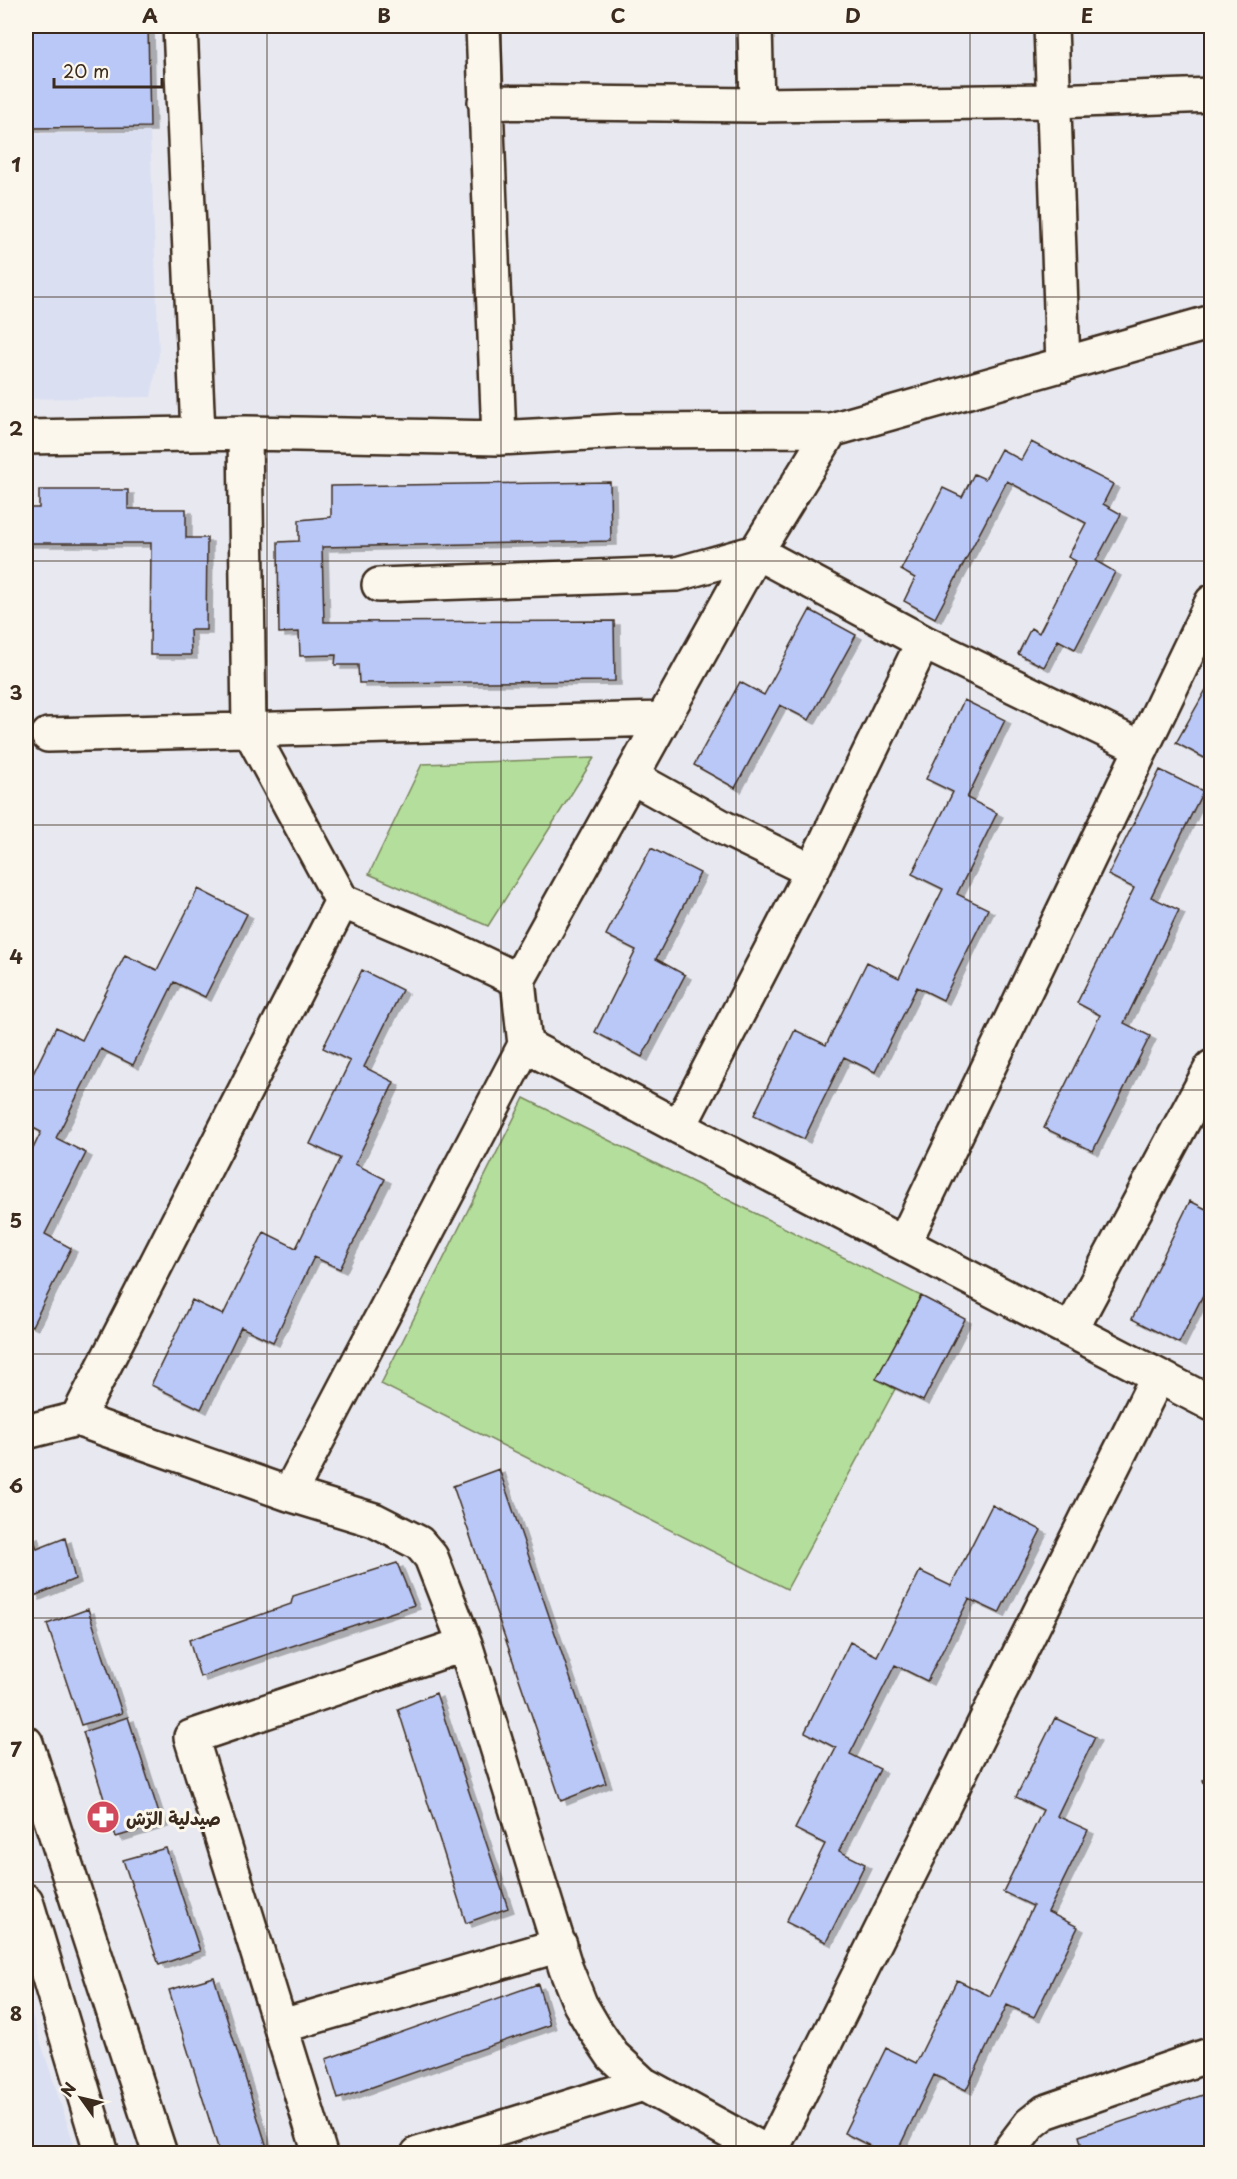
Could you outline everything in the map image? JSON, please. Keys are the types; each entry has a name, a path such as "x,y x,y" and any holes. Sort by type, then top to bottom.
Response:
{"street":[{"path":"180,26 198,434"},
{"path":"483,26 484,102 499,438"},
{"path":"755,26 757,105"},
{"path":"1052,26 1063,365"},
{"path":"484,102 757,105 1055,101 1212,95"},
{"path":"26,437 246,433 499,438 624,431 831,430 1212,322"},
{"path":"289,1494 525,1045 518,980 756,552 831,430"},
{"path":"246,433 249,729 342,901 438,942 518,980"},
{"path":"379,585 677,574 756,552 923,642 1142,748"},
{"path":"904,1243 1212,602"},
{"path":"679,1127 812,871 923,642"},
{"path":"48,735 662,719"},
{"path":"632,777 724,828 812,871"},
{"path":"77,1419 342,901"},
{"path":"525,1045 1212,1404"},
{"path":"1071,1330 1212,1067"},
{"path":"26,1432 77,1419 289,1494 374,1520 419,1543 431,1557 465,1644 573,1986 594,2028 613,2056 643,2084 770,2153 1158,1376"},
{"path":"320,2154 282,2026 190,1737 465,1644"},
{"path":"26,1743 160,2154"},
{"path":"26,1901 102,2154"},
{"path":"282,2026 560,1945"},
{"path":"1007,2154 1030,2124 1045,2112 1212,2054"},
{"path":"418,2154 643,2084"}],"shaded area":[{"path":"150,132 159,354 151,397 26,399 26,134"},
{"path":"26,1997 77,2153 26,2153"}],"green space":[{"path":"594,758 488,926 369,874 422,764"},
{"path":"524,1098 921,1296 877,1378 895,1389 787,1589 381,1384"}],"building":[{"path":"26,26 148,26 150,127 26,128"},
{"path":"1031,442 1113,484 1103,504 1121,514 1096,561 1115,572 1075,649 1058,640 1044,667 1018,654 1031,628 1039,633 1076,561 1068,557 1086,523 1007,481 935,618 904,601 915,578 901,570 943,488 962,497 974,474 985,479 1001,449 1021,460"},
{"path":"610,482 611,541 322,547 324,622 614,621 615,681 359,683 358,665 335,665 336,655 300,656 299,632 279,633 278,542 299,541 299,520 331,517 331,486"},
{"path":"39,490 128,490 128,509 186,509 186,538 207,538 206,630 190,630 191,655 150,655 151,543 26,543 26,508 39,508"},
{"path":"810,610 856,635 809,720 780,705 735,788 694,765 740,682 764,695"},
{"path":"1212,679 1212,762 1176,743"},
{"path":"964,700 1005,720 967,798 997,813 957,894 988,909 943,1000 917,987 875,1072 844,1057 804,1139 754,1115 795,1030 826,1045 867,962 899,978 943,889 912,874 953,792 926,779"},
{"path":"1160,770 1203,791 1151,897 1179,910 1124,1023 1150,1036 1093,1151 1044,1128 1100,1015 1077,1003 1134,888 1108,875"},
{"path":"651,848 700,873 656,959 685,975 642,1057 595,1032 636,950 606,935"},
{"path":"198,889 247,914 205,997 174,982 133,1065 101,1049 56,1138 86,1153 45,1234 71,1248 32,1326 26,1323 26,1239 31,1229 26,1226 26,1163 41,1132 26,1124 26,1088 56,1027 82,1040 125,955 157,970"},
{"path":"362,970 402,990 364,1067 394,1082 355,1164 385,1179 340,1269 314,1257 273,1342 241,1327 201,1409 151,1385 192,1300 223,1315 264,1232 296,1248 340,1158 310,1144 350,1061 323,1048"},
{"path":"1190,1201 1212,1212 1212,1277 1179,1343 1132,1319"},
{"path":"921,1296 965,1319 923,1401 876,1379"},
{"path":"499,1469 606,1783 561,1801 453,1486"},
{"path":"992,1505 1041,1530 999,1613 969,1599 927,1681 895,1665 850,1754 880,1769 839,1851 865,1864 826,1942 786,1922 825,1844 795,1829 836,1748 805,1732 850,1642 877,1656 920,1571 951,1586"},
{"path":"32,1534 37,1549 65,1538 75,1579 34,1596 26,1576 26,1536"},
{"path":"397,1563 414,1605 200,1677 189,1640 291,1604 293,1596"},
{"path":"88,1609 122,1713 81,1725 47,1624"},
{"path":"436,1693 508,1908 466,1923 398,1709"},
{"path":"128,1717 162,1823 116,1837 83,1732"},
{"path":"1055,1718 1095,1737 1057,1816 1088,1830 1048,1912 1078,1927 1034,2017 1007,2005 966,2090 934,2075 896,2154 886,2154 844,2133 886,2048 916,2063 957,1980 990,1996 1033,1906 1003,1892 1043,1810 1016,1797"},
{"path":"1212,1777 1212,1805 1203,1780"},
{"path":"166,1848 200,1951 159,1965 123,1860"},
{"path":"214,1977 269,2154 220,2154 169,1990"},
{"path":"538,1984 550,2025 338,2099 326,2059"},
{"path":"1212,2092 1212,2145 1184,2154 1084,2154 1079,2136"}],"place":[{"name":"صيدلية الرّش","path":"103,1817"}]}
